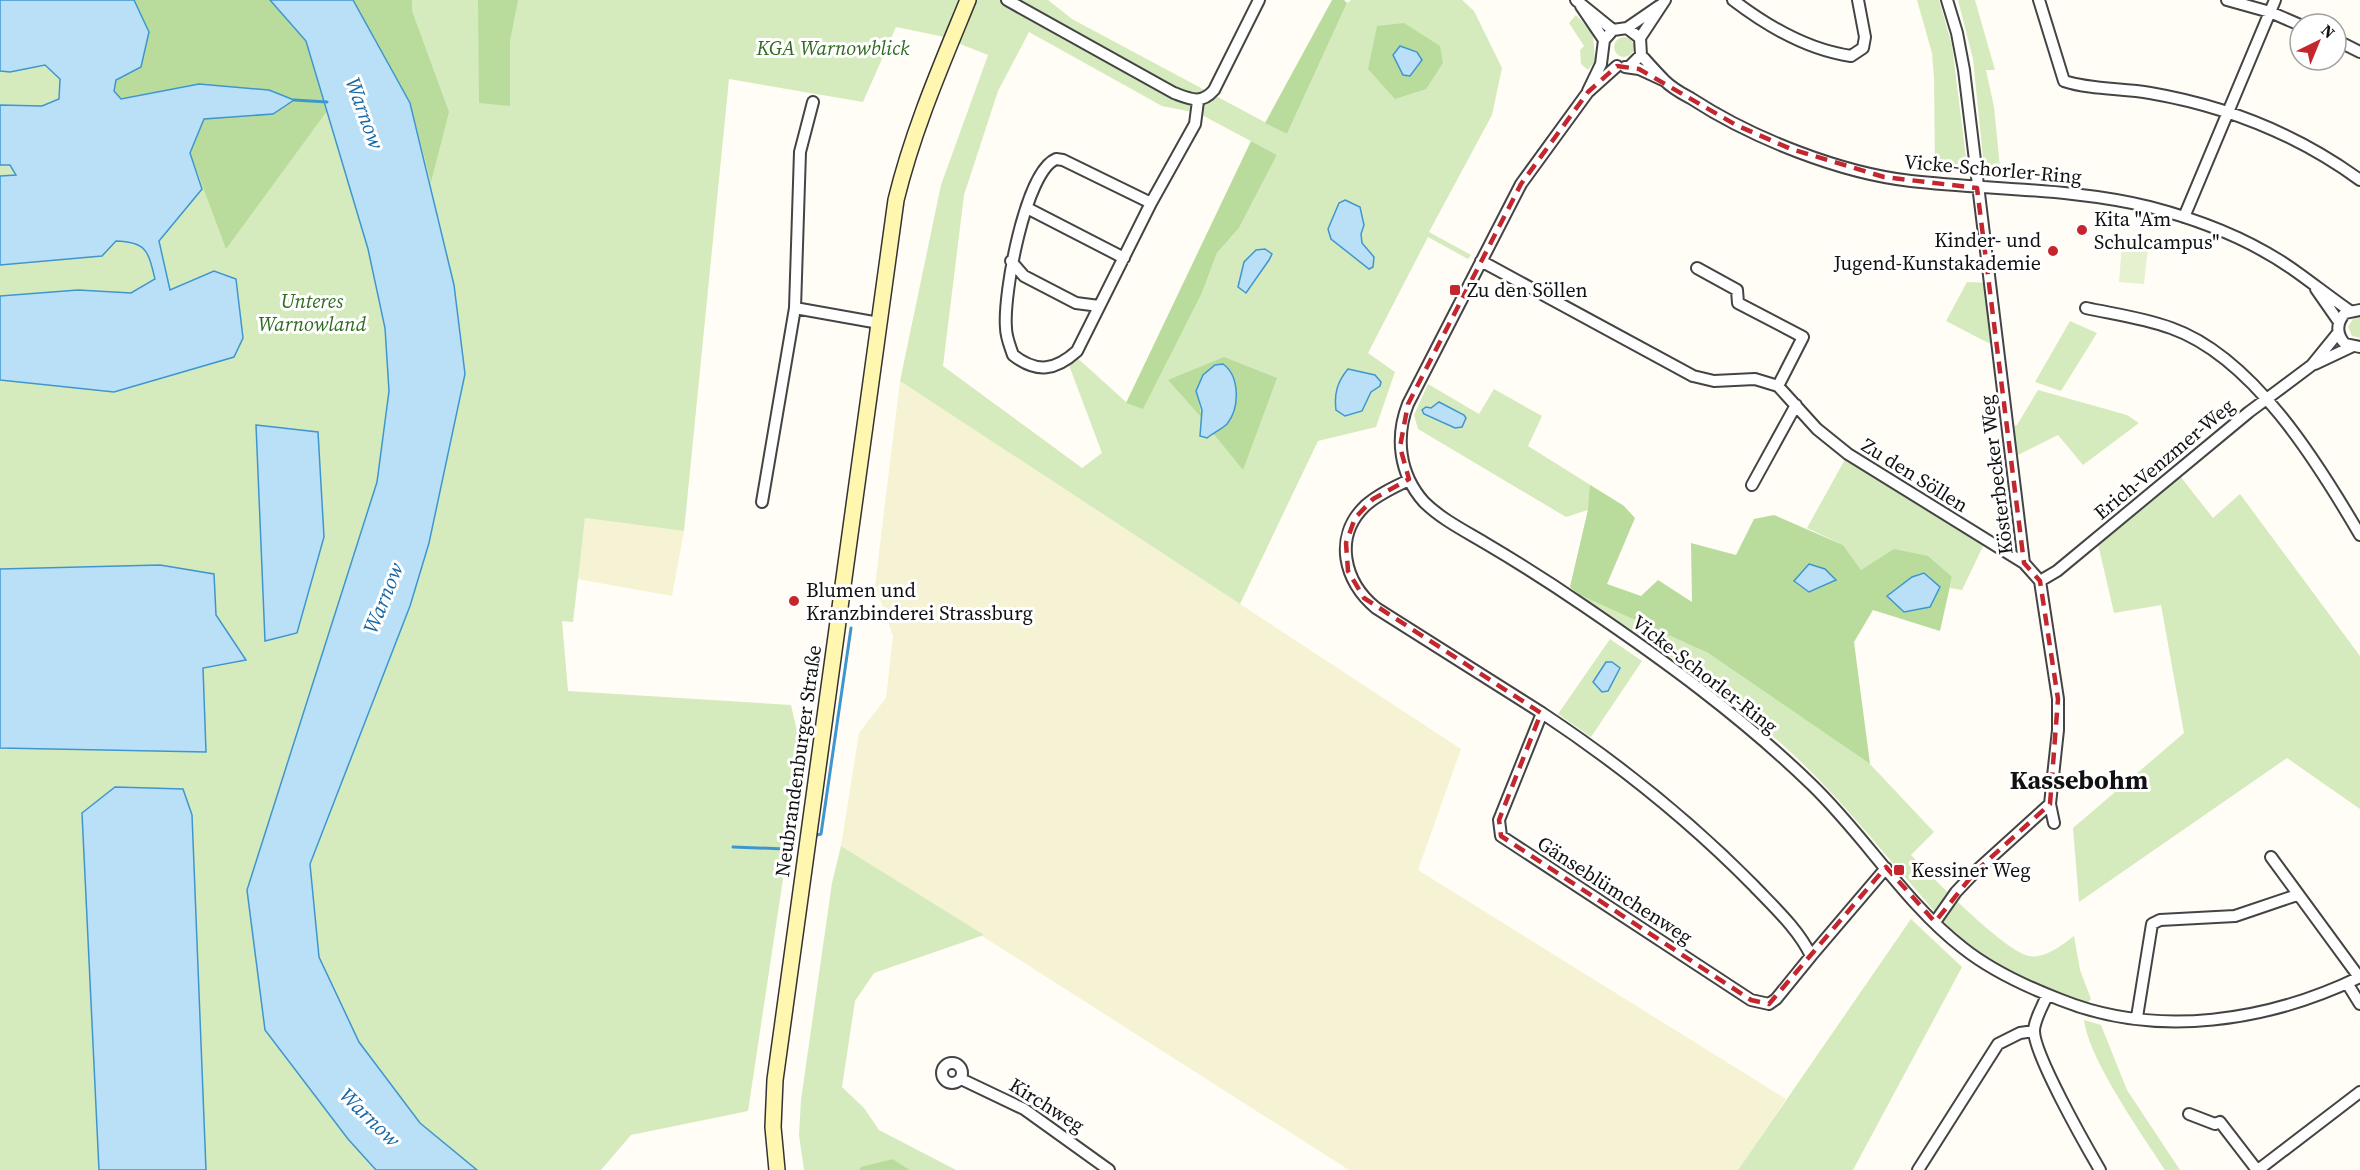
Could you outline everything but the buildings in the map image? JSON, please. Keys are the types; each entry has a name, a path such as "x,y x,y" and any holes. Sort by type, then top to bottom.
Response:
{"main road":[{"name":"Neubrandenburger Straße","path":"777,1170 773,1127 775,1080 896,200 907,155 927,96 968,0"}],"street":[{"path":"1007,0 1167,89 1198,101 1207,98 1214,90 1259,0"},
{"path":"1733,0 1770,25 1807,43 1851,56 1863,48 1865,38 1858,0"},
{"name":"Kösterbecker Weg","path":"1947,0 1958,33 1964,70 2024,563 2040,581"},
{"path":"2039,0 2064,81 2148,92 2227,111 2304,145 2360,180"},
{"path":"2227,0 2270,12 2288,20"},
{"path":"2184,217 2275,0"},
{"path":"1578,2 1613,30"},
{"path":"1578,2 1604,40 1613,30 1627,28 1662,3"},
{"path":"1630,66 1641,55 1640,38 1662,3"},
{"path":"1627,28 1640,38"},
{"name":"Vicke-Schorler-Ring","path":"1588,92 1604,55 1604,40"},
{"path":"1604,55 1617,66"},
{"name":"Vicke-Schorler-Ring","path":"1641,55 1665,82"},
{"name":"Vicke-Schorler-Ring","path":"2338,328 2355,310 2316,289 2290,267 2259,248 2218,229 2184,217 2102,197 1977,188 1884,177 1791,149 1712,113 1665,82 1630,66 1617,66 1588,92 1521,184 1402,418 1400,447 1409,480 1427,504 1441,516 1590,610 1664,661 1736,716 1815,788 1935,922 1964,949 1985,963 2047,995 2084,1008 2137,1017 2185,1021 2243,1017 2290,1005 2360,977"},
{"path":"1151,203 1056,159 1044,166 1027,208 1011,261 1006,328 1013,355 1022,362 1043,368 1053,368 1077,351 1151,203 1195,124 1198,101"},
{"path":"762,502 795,308 800,152 813,102"},
{"path":"1027,208 1124,258"},
{"path":"1011,261 1024,276 1077,303 1100,306"},
{"path":"1481,261 1693,376 1714,381 1755,379 1778,386 1803,337 1738,303 1737,290 1697,267"},
{"name":"Vicke-Schorler-Ring","path":"2316,289 2338,328 2355,347"},
{"path":"795,308 879,323"},
{"path":"2086,308 2171,328 2190,336 2237,368 2266,399 2336,493 2360,535"},
{"name":"Erich-Venzmer-Weg","path":"2312,365 2338,328"},
{"name":"Erich-Venzmer-Weg","path":"2040,581 2057,571 2266,399 2312,365 2355,347"},
{"name":"Zu den Söllen","path":"1778,386 1817,429 1848,454 2024,563"},
{"path":"1752,485 1796,405"},
{"path":"1409,480 1373,499 1355,518 1348,530 1346,556 1354,585 1364,598 1376,608 1542,713 1625,770 1682,817 1764,896 1791,927 1811,956"},
{"path":"2040,581 2058,699 2058,730 2050,804 2054,823"},
{"name":"Gänseblümchenweg","path":"1542,713 1499,820 1498,829 1506,842 1762,1004 1769,1004 1776,999 1886,868"},
{"path":"1935,922 1956,892 1975,872 2050,804"},
{"path":"2271,857 2360,977"},
{"path":"2137,1017 2152,924 2160,920 2235,916 2297,895"},
{"path":"2347,983 2360,1004"},
{"path":"2047,995 2034,1031 2061,1097 2100,1170"},
{"path":"1918,1170 1998,1044 2020,1033 2034,1031"},
{"name":"Kirchweg","path":"961,1079 1024,1108 1109,1170"},
{"path":"2188,1114 2215,1124 2220,1122 2258,1170 2360,1092"}],"highlighted area":[{"path":"1617,66 1639,69 1736,125 1791,149 1884,177 1977,188 2024,563 2040,581 2058,699 2050,804 1975,872 1935,922 1886,867 1776,999 1769,1004 1751,1000 1501,836 1499,820 1541,713 1364,598 1348,571 1346,543 1355,518 1373,499 1409,479 1400,447 1408,404 1521,184 1588,92"}],"shaded area":[{"path":"900,381 1461,749 1418,870 1786,1099 1738,1170 1349,1170 841,846 859,733 886,698 893,636 875,585"},
{"path":"585,518 684,531 672,596 577,579"}],"green space":[{"name":"Unteres Warnowland","path":"0,0 1048,0 1072,19 1287,134 1347,3 1351,0 1462,0 1474,11 1502,68 1492,115 1429,232 1471,255 1468,259 1428,237 1368,353 1395,372 1376,427 1318,441 1240,604 900,381 941,185 988,55 940,36 896,27 863,102 729,79 684,531 585,518 573,622 562,621 568,691 791,705 802,753 748,1111 631,1135 601,1170 0,1170","holes":["1029,32 1162,106 1198,113 1277,155 1239,228 1217,253 1202,293 1143,408 1126,402 1073,354 1067,360 1102,453 1082,468 943,366 964,195 998,91"]},
{"path":"134,0 270,0 306,41 327,111 226,249 190,152 204,119 273,114 293,100 199,84 121,99 114,91 116,80 141,66 149,32"},
{"path":"353,0 412,0 412,11 449,112 431,182 410,103"},
{"path":"478,0 518,0 510,41 510,106 479,103"},
{"path":"1332,0 1344,0 1347,3 1287,134 1265,123"},
{"path":"1917,0 1939,0 1952,45 1967,166 1962,172 1935,172 1932,53"},
{"path":"1958,0 1975,0 1995,70 1986,70 1994,107 2001,178 1995,178 1984,168 1973,59"},
{"path":"1576,15 1593,34 1595,61 1588,70 1581,64 1580,50 1584,46 1569,23"},
{"path":"1404,23 1440,46 1443,63 1426,89 1395,99 1368,69 1377,26"},
{"path":"1624,37 1631,40 1634,47 1631,54 1624,57 1617,54 1614,47 1617,40"},
{"path":"1251,141 1277,155 1239,228 1217,253 1202,293 1143,409 1126,403"},
{"path":"2122,245 2148,248 2144,284 2119,282"},
{"path":"1967,282 1990,283 1998,348 1946,321"},
{"path":"2360,318 2360,338 2352,336 2348,327 2353,319"},
{"path":"2070,321 2097,333 2061,391 2035,382"},
{"path":"1224,357 1277,378 1243,470 1213,433 1227,424 1236,387 1228,368 1196,391 1202,418 1168,380"},
{"path":"1428,384 1479,414 1494,389 1542,416 1528,446 1624,506 1581,595 1708,653 1870,764 1934,832 1911,855 1968,912 2018,951 2029,956 2041,955 2053,951 2074,936 2080,970 2091,999 2088,1002 2035,984 1970,946 1942,920 1903,875 1907,871 1900,863 1895,866 1827,788 1783,745 1710,685 1580,595 1570,587 1588,510 1566,517 1418,429 1414,415"},
{"path":"2038,390 2127,415 2139,423 2083,465 2058,435 2018,455 2013,426 2017,425"},
{"path":"1848,454 1986,540 1962,590 1950,588 1952,577 1874,563 1861,571 1843,545 1807,528"},
{"path":"2180,476 2213,518 2240,494 2360,656 2360,809 2287,758 2079,902 2073,828 2184,733 2161,605 2114,613 2098,544"},
{"path":"1590,485 1624,506 1635,518 1607,584 1641,596 1658,580 1692,602 1691,543 1736,555 1754,519 1774,515 1843,545 1861,570 1894,549 1928,556 1952,577 1940,631 1873,610 1854,642 1870,764 1708,653 1580,595 1570,587 1588,510"},
{"path":"1610,639 1642,661 1591,737 1558,714"},
{"path":"841,846 984,935 874,973 855,1001 842,1087 864,1108 879,1130 956,1170 910,1170 893,1159 859,1170 804,1170 799,1135 801,1100 832,883"},
{"path":"1911,919 1962,967 1853,1170 1738,1170"},
{"path":"2084,1020 2101,1025 2127,1090 2180,1170 2165,1170 2131,1117 2106,1076 2088,1036"},
{"path":"893,1159 910,1170 859,1170 861,1167"}],"water":[{"path":"0,0 134,0 149,32 141,67 116,80 114,91 121,99 199,84 269,90 294,100 273,114 204,119 190,153 202,189 159,241 170,290 214,271 236,279 243,338 234,357 114,392 0,380 0,296 78,290 131,293 155,279 148,255 140,246 116,241 102,256 0,265 0,176 16,175 10,165 0,165 0,105 42,106 59,99 60,79 45,65 10,72 0,71"},
{"name":"Warnow","path":"270,0 353,0 410,103 454,285 465,374 429,543 410,606 310,864 319,957 359,1042 420,1123 477,1170 376,1170 348,1139 265,1030 247,890 377,482 389,391 385,328 368,249 306,41"},
{"path":"1400,46 1417,52 1422,60 1410,76 1403,75 1393,55"},
{"path":"1345,200 1360,207 1364,225 1361,234 1362,243 1374,257 1373,267 1369,269 1331,239 1328,229 1339,203"},
{"path":"1265,249 1272,254 1246,293 1238,287 1244,262 1256,250"},
{"path":"1223,364 1233,376 1236,401 1227,424 1207,438 1200,436 1202,410 1196,391 1203,375 1215,365"},
{"path":"1348,369 1375,375 1381,382 1380,386 1371,392 1362,411 1345,416 1336,410 1335,399 1339,383"},
{"path":"1439,402 1464,415 1466,418 1462,427 1455,428 1424,414 1422,410 1426,407 1431,408"},
{"path":"256,425 318,432 324,537 297,633 265,641"},
{"path":"1809,564 1825,569 1836,580 1809,592 1794,581"},
{"path":"160,565 214,574 216,615 246,660 203,668 206,752 0,748 0,569"},
{"path":"1924,573 1940,587 1930,607 1904,612 1887,596 1912,577"},
{"path":"1606,662 1612,662 1620,668 1608,691 1602,692 1593,682"},
{"path":"115,787 183,789 192,815 206,1170 99,1170 82,813"}],"waterway":[{"path":"294,100 327,102"},
{"path":"817,835 821,834 851,628"},
{"path":"733,847 785,849 792,846"}],"place":[{"name":"Kita \"Am Schulcampus\"","path":"2082,230"},
{"name":"Kinder- und Jugend-Kunstakademie","path":"2053,251"},
{"name":"Zu den Söllen","path":"1455,290"},
{"name":"Blumen und Kranzbinderei Strassburg","path":"794,601"},
{"name":"Kessiner Weg","path":"1899,870"}],"district":[{"name":"Kassebohm","path":"2079,780"}],"park label":[{"name":"KGA Warnowblick","path":"833,48"}]}
